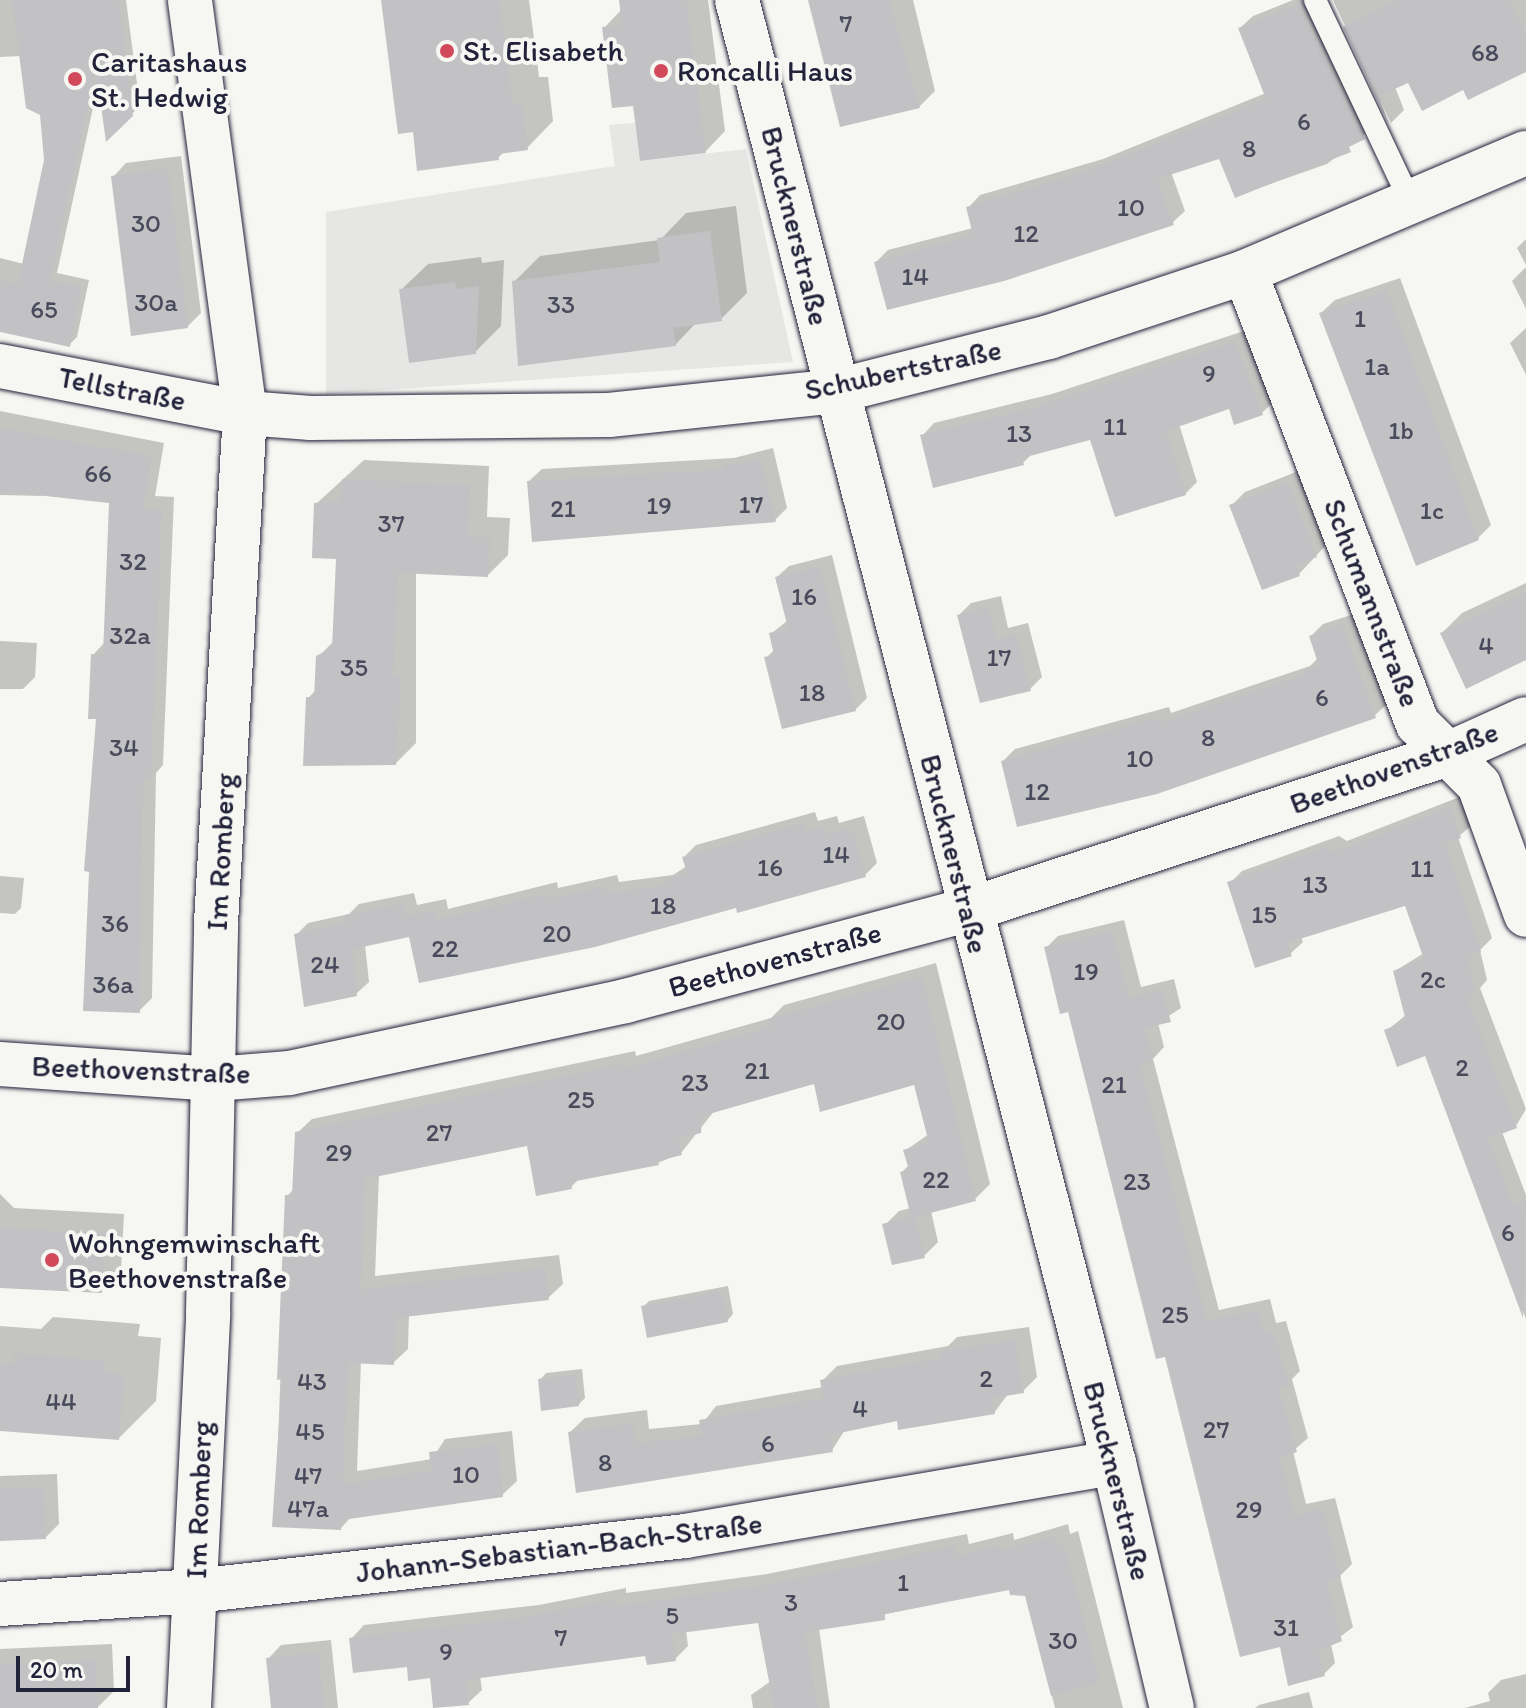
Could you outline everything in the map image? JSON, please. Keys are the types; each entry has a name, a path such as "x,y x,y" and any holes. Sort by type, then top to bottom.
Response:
{"street":[{"name":"Im Romberg","path":"189,1708 215,1079 216,923 245,413 190,0"},
{"name":"Brucknerstraße","path":"737,0 968,910 1114,1463 1172,1708"},
{"name":"Schubertstraße","path":"245,413 311,418 609,415 837,391 1049,337 1245,272 1409,199 1526,153"},
{"name":"Schumannstraße","path":"1245,272 1418,724 1479,785 1526,915"},
{"name":"Tellstraße","path":"0,366 245,413"},
{"name":"Beethovenstraße","path":"0,1064 215,1079 290,1073 625,1001 968,910 1448,754 1526,719"},
{"name":"Johann-Sebastian-Bach-Straße","path":"0,1604 195,1591 685,1536 1114,1463"}],"lane":[{"path":"1315,0 1409,199"}],"shaded area":[{"path":"635,123 640,161 746,149 793,362 326,394 326,212 615,166 609,125"}],"building":[{"path":"12,0 119,0 133,116 106,142 96,70 50,281 82,287 70,347 0,332 0,280 18,283 44,160 40,115 26,108"},
{"name":"St. Elisabeth","path":"381,0 499,0 513,103 522,102 528,150 498,154 499,160 417,171 413,132 398,134"},
{"name":"Roncalli Haus","path":"619,0 686,0 706,153 640,161 633,106 612,108 602,27 622,25"},
{"path":"808,0 889,0 920,108 840,127"},
{"path":"1397,0 1509,0 1526,34 1526,72 1468,100 1463,90 1422,111 1408,83 1379,96 1390,127 1343,27"},
{"path":"1298,4 1365,139 1349,147 1351,152 1235,198 1219,159 1157,179 1174,225 1004,281 887,310 874,262 973,235 966,207 1089,170 1266,99 1238,28"},
{"path":"168,168 188,328 131,336 111,176"},
{"path":"710,231 722,321 673,328 676,346 518,366 512,281 660,262 657,238"},
{"path":"455,282 456,289 479,286 476,354 409,363 399,289"},
{"path":"1387,290 1479,540 1416,566 1319,313"},
{"path":"1235,341 1263,415 1234,425 1229,409 1166,431 1186,495 1115,517 1090,440 1022,458 1024,465 933,488 920,435 1038,406"},
{"path":"0,428 152,456 143,509 162,509 151,780 144,779 142,815 140,1013 83,1011 89,872 84,871 96,719 88,719 91,654 103,655 109,503 0,491"},
{"path":"761,460 776,522 532,542 527,481 725,469 724,465"},
{"path":"342,479 470,485 468,536 490,538 488,577 398,573 393,676 401,676 396,765 303,766 306,697 314,698 316,656 332,648 336,559 312,558 314,503 341,501"},
{"path":"1288,482 1317,557 1296,565 1300,576 1262,590 1229,505"},
{"path":"820,566 856,711 782,729 764,657 774,655 769,633 788,628 775,577"},
{"path":"1526,592 1526,660 1466,689 1440,633"},
{"path":"989,607 996,639 1016,634 1031,691 980,703 957,615"},
{"path":"1342,624 1376,718 1157,794 1017,827 1001,761 1157,717 1159,723 1304,675 1303,671 1319,666 1309,636"},
{"path":"1450,807 1461,838 1445,844 1481,952 1467,957 1476,994 1467,998 1517,1128 1488,1139 1514,1206 1526,1201 1523,1318 1425,1056 1397,1067 1384,1030 1406,1021 1393,971 1424,959 1405,906 1287,943 1292,956 1255,968 1227,882 1326,847 1334,852"},
{"path":"803,823 806,832 825,826 827,834 852,827 866,877 737,913 736,908 595,947 419,983 409,937 353,949 357,996 304,1007 294,934 347,923 345,915 403,904 405,916 435,910 437,920 546,893 547,899 605,886 607,893 666,885 664,880 687,873 682,857"},
{"path":"1112,931 1129,998 1162,989 1171,1022 1145,1028 1153,1061 1140,1064 1207,1321 1258,1310 1265,1334 1274,1331 1289,1385 1279,1388 1297,1452 1280,1457 1295,1515 1323,1508 1341,1578 1327,1582 1342,1641 1318,1651 1325,1676 1288,1686 1280,1647 1240,1657 1165,1357 1156,1359 1068,1012 1060,1014 1044,947"},
{"path":"922,976 976,1201 915,1217 925,1258 892,1265 882,1224 911,1217 900,1172 909,1170 903,1150 929,1143 914,1085 820,1112 814,1084 702,1116 701,1133 677,1139 682,1155 658,1161 659,1165 571,1182 572,1189 536,1196 527,1146 365,1179 361,1289 545,1268 549,1300 396,1318 394,1365 348,1363 343,1484 431,1470 429,1452 498,1444 503,1497 342,1520 341,1530 272,1527 282,1379 277,1380 285,1195 292,1195 295,1132 621,1064 622,1069 770,1027 768,1019"},
{"name":"Wohngemwinschaft Beethovenstraße","path":"0,1228 105,1233 102,1293 0,1288"},
{"path":"722,1291 728,1322 647,1338 641,1306"},
{"path":"1015,1340 1024,1393 992,1398 995,1414 898,1430 897,1421 830,1435 833,1452 576,1493 568,1432 633,1423 635,1443 702,1436 699,1420 823,1398 820,1380 942,1358 940,1351"},
{"path":"15,1353 104,1360 103,1372 125,1374 119,1440 0,1431 0,1364 13,1365"},
{"path":"576,1375 579,1406 541,1411 538,1379"},
{"path":"44,1486 46,1539 0,1541 0,1488"},
{"path":"1055,1536 1057,1546 1064,1543 1100,1683 1051,1696 1025,1596 1010,1595 1009,1590 885,1614 885,1620 805,1632 818,1708 774,1708 758,1623 672,1634 676,1661 647,1665 645,1656 466,1680 469,1705 433,1708 430,1678 408,1681 407,1667 353,1673 349,1638 524,1617 613,1600 614,1606 752,1587 954,1546 956,1556 1000,1545 1001,1551"},
{"path":"319,1652 324,1708 271,1708 266,1658"},
{"path":"96,1660 98,1708 0,1708 0,1664"}],"place":[{"name":"St. Elisabeth","path":"447,51"},
{"name":"Roncalli Haus","path":"661,71"},
{"name":"Caritashaus St. Hedwig","path":"75,79"},
{"name":"Wohngemwinschaft Beethovenstraße","path":"52,1260"}]}
